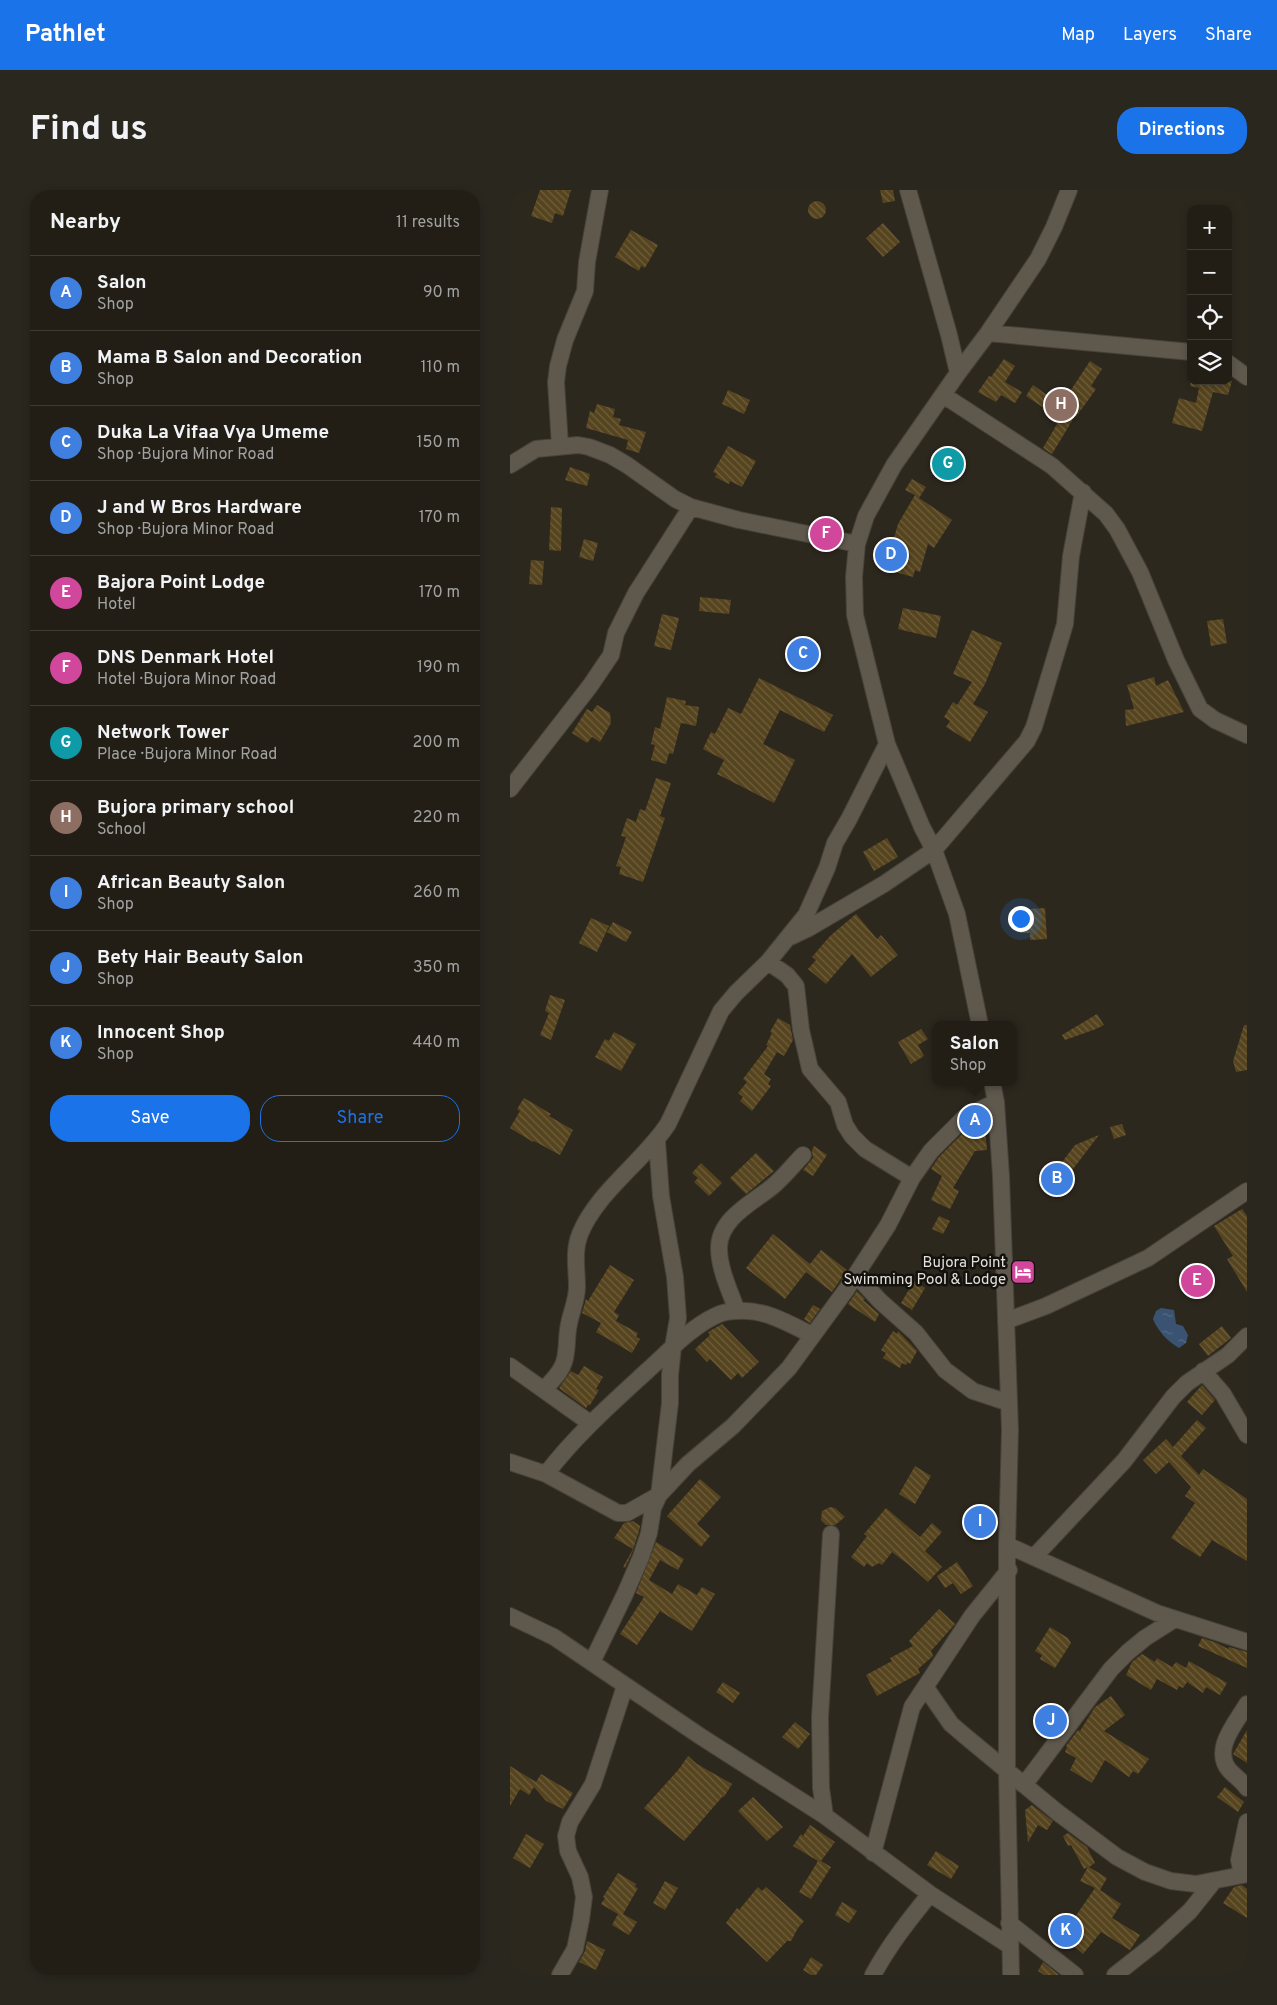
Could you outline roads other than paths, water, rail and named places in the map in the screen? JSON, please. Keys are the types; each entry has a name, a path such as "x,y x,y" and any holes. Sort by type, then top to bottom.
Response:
{"street":[{"path":"560,446 556,382 558,366 565,340 585,291 587,262 600,190"},
{"path":"908,190 958,373"},
{"path":"979,1021 957,914 934,850 922,827 887,744 855,615 854,577 857,544 866,516 894,465 1038,259 1069,190"},
{"path":"988,333 1187,352"},
{"path":"1232,366 1247,378"},
{"path":"943,395 1030,450 1098,505 1117,529 1148,590 1176,660 1200,709 1214,720 1247,735"},
{"path":"510,464 536,449 578,445 610,455 690,508 738,520 857,544"},
{"path":"785,939 809,928 876,889 934,850 1027,741 1034,727 1065,624 1071,556 1083,492"},
{"path":"510,789 590,686 611,655 616,633 636,593 690,508"},
{"path":"544,1390 560,1370 564,1361 569,1322 575,1306 577,1289 575,1253 580,1234 593,1211 657,1141 668,1124 721,1011 736,993 768,962 806,914 827,868 835,843 887,744"},
{"path":"768,962 787,975 796,986 801,1030 810,1069 838,1102 845,1125 852,1136 865,1148 912,1178"},
{"path":"993,1086 996,1102 1004,1231 1010,1430 1007,1771 1011,1975"},
{"path":"510,1462 546,1474 618,1512 627,1512 658,1495 688,1464 734,1426 789,1368 856,1275 888,1224 912,1178 930,1151 965,1117 996,1102"},
{"path":"592,1662 641,1557 658,1495 670,1404 670,1375 678,1318 675,1277 661,1196 657,1141"},
{"path":"737,1311 722,1270 719,1246 723,1234 742,1208 773,1186 803,1155"},
{"path":"1006,1321 1046,1306 1148,1258 1247,1191"},
{"path":"856,1275 880,1301 916,1333 945,1370 973,1391 1008,1403"},
{"path":"546,1474 562,1453 590,1423 673,1347 716,1315 737,1311 758,1311 778,1318 812,1335"},
{"path":"1034,1557 1124,1461 1173,1397 1187,1383 1228,1355 1247,1336"},
{"path":"510,1366 590,1423"},
{"path":"1203,1371 1223,1394 1247,1434"},
{"path":"825,1816 821,1788 820,1717 831,1534"},
{"path":"1008,1546 1102,1589 1175,1619 1247,1642"},
{"path":"874,1853 912,1707 972,1616 1009,1570"},
{"path":"510,1616 554,1636 700,1736 825,1816 930,1894 1010,1946"},
{"path":"1024,1784 1111,1669 1145,1638 1175,1619"},
{"path":"560,1975 575,1950 584,1897 580,1877 568,1851 566,1836 570,1822 593,1784 625,1686"},
{"path":"926,1688 951,1724 1007,1771 1117,1857 1145,1872 1171,1882 1196,1884 1244,1874 1239,1860 1247,1822"},
{"path":"1247,1704 1223,1747 1223,1758 1230,1771 1241,1779 1247,1788"},
{"path":"1115,1975 1153,1945 1190,1911 1214,1881"},
{"path":"873,1975 895,1937 930,1894"},
{"path":"1009,1923 1076,1975"}],"water":[{"path":"1161,1308 1174,1310 1176,1324 1183,1326 1188,1335 1186,1343 1179,1348 1163,1335 1153,1319 1156,1311"}],"place":[{"name":"Bujora primary school","path":"1061,405"},
{"name":"Network Tower","path":"948,464"},
{"name":"DNS Denmark Hotel","path":"826,534"},
{"name":"J and W Bros Hardware","path":"891,555"},
{"name":"Duka La Vifaa Vya Umeme","path":"803,654"},
{"name":"Salon","path":"975,1121"},
{"name":"Mama B Salon and Decoration","path":"1057,1179"},
{"name":"Bujora Point Swimming Pool & Lodge","path":"1023,1272"},
{"name":"Bajora Point Lodge","path":"1197,1281"},
{"name":"African Beauty Salon","path":"980,1522"},
{"name":"Bety Hair Beauty Salon","path":"1051,1721"},
{"name":"Innocent Shop","path":"1066,1931"}]}
